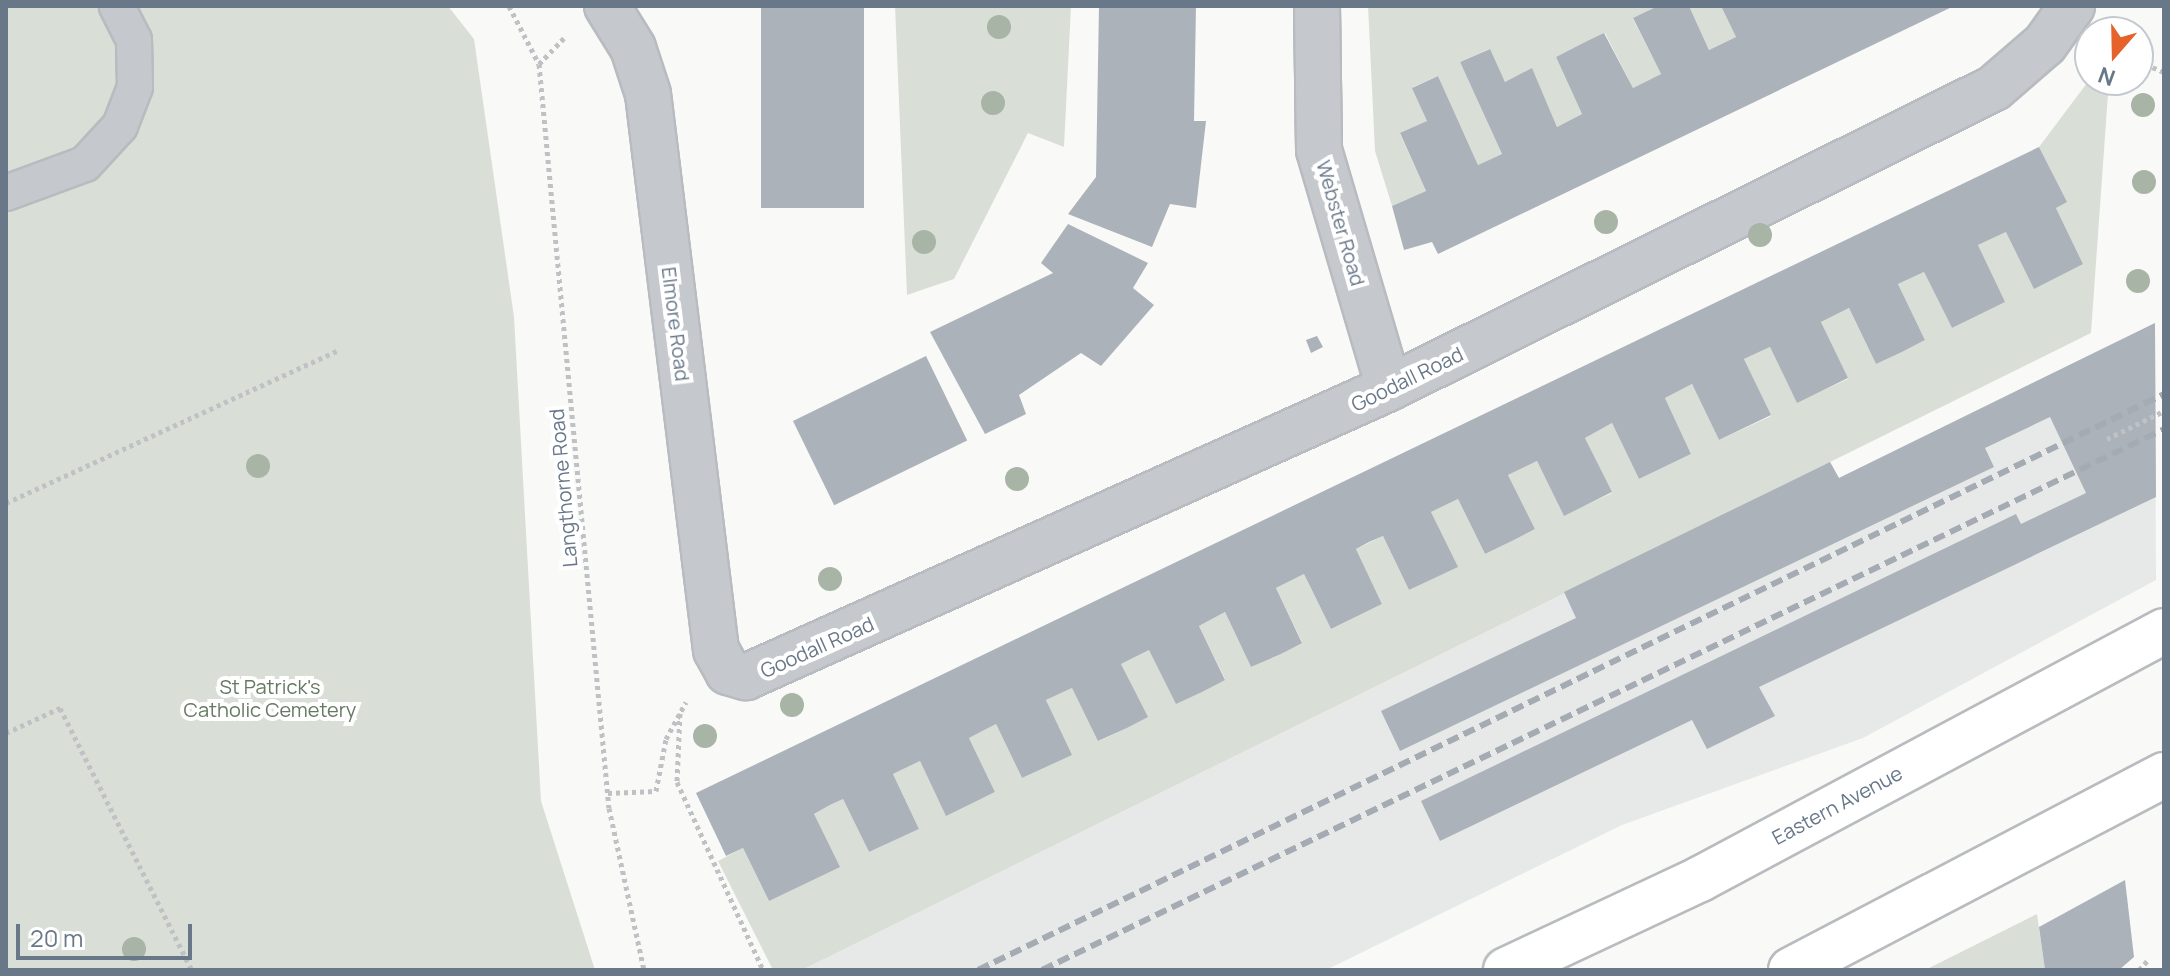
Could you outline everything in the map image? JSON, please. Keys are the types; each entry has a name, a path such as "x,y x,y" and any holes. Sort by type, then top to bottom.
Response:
{"highway":[{"name":"Eastern Avenue","path":"1506,970 1700,879 2164,631"},
{"path":"1791,970 2164,775"}],"street":[{"name":"Elmore Road","path":"607,6 633,48 648,94 716,650"},
{"name":"Webster Road","path":"1317,6 1319,150 1389,388"},
{"name":"Goodall Road","path":"716,650 728,672 761,674 1389,388 1994,88 2045,44 2072,6"}],"lane":[{"path":"6,193 85,164 120,126 135,87 134,40 117,6"}],"path":[{"name":"Langthorne Road","path":"509,6 539,64 608,793 643,969"},
{"path":"539,64 571,32"},
{"path":"6,503 337,351"},
{"path":"2107,439 2164,411"},
{"path":"6,733 60,708 192,970"},
{"path":"680,713 677,782 763,970"},
{"path":"608,793 656,791 666,739"},
{"path":"2139,970 2149,959"}],"shaded area":[{"path":"2155,323 2156,580 1863,738 1622,825 1326,970 802,970 1830,462 1839,478"}],"green space":[{"name":"St Patrick's Catholic Cemetery","path":"6,6 448,6 474,39 514,317 541,801 595,970 6,970"},
{"path":"895,6 1071,6 1064,147 1028,133 954,279 907,295"},
{"path":"1368,6 1658,6 1633,19 1661,74 1633,88 1605,33 1583,43 1556,57 1582,114 1557,127 1532,69 1505,82 1489,49 1460,62 1502,154 1478,165 1438,76 1413,87 1427,121 1400,134 1426,191 1392,206 1375,151"},
{"path":"1689,6 1721,6 1736,37 1709,50"},
{"path":"2077,96 2108,96 2091,333 802,970 773,970 718,861 743,848 769,901 814,814 830,805 843,799 869,852 919,829 893,774 920,761 946,815 995,792 969,738 996,724 1022,778 1071,755 1046,700 1072,688 1099,741 1127,728 1147,717 1121,664 1149,650 1204,691 1225,679 1199,626 1225,612 1251,667 1281,654 1302,642 1276,588 1304,574 1331,629 1382,604 1356,549 1383,536 1409,590 1457,567 1431,512 1458,499 1485,554 1512,541 1535,529 1508,475 1537,461 1564,515 1612,493 1585,438 1612,423 1639,479 1691,454 1665,398 1692,384 1719,440 1771,416 1744,359 1770,347 1797,402 1848,379 1821,322 1849,308 1876,364 1902,352 1925,340 1898,284 1924,272 1952,328 2004,302 1978,245 2006,232 2083,264 2056,208 2066,202 2039,147"},
{"path":"2037,914 2045,970 1925,970"}],"building":[{"path":"761,6 864,6 864,208 761,208"},
{"path":"1099,6 1196,6 1194,121 1206,121 1196,208 1170,204 1152,247 1068,214 1096,177"},
{"path":"1658,6 1689,6 1709,50 1736,37 1721,6 1954,6 1438,254 1432,242 1404,250 1392,206 1426,191 1400,133 1427,121 1412,88 1438,76 1478,165 1502,154 1460,62 1490,49 1505,82 1532,68 1557,127 1582,114 1556,57 1583,43 1604,33 1633,88 1661,74 1633,18"},
{"path":"2039,147 2067,202 2056,208 2083,264 2034,289 2006,232 1978,245 2005,302 1952,328 1924,272 1898,284 1925,340 1902,352 1876,364 1849,308 1821,322 1848,378 1797,403 1770,347 1744,359 1771,415 1719,440 1692,384 1665,398 1691,454 1639,479 1612,423 1585,438 1612,492 1564,516 1537,461 1508,475 1535,529 1512,541 1485,554 1458,499 1431,512 1458,567 1409,590 1383,536 1369,542 1356,549 1382,604 1331,629 1304,574 1276,588 1302,643 1281,654 1251,667 1225,612 1199,626 1225,680 1204,691 1176,704 1149,650 1121,664 1148,717 1127,728 1098,741 1072,688 1046,700 1072,755 1022,778 996,724 969,738 995,792 946,816 920,761 893,774 919,829 869,852 843,799 830,805 814,814 840,867 769,901 743,848 726,856 696,793"},
{"path":"1068,224 1148,263 1133,288 1154,305 1101,366 1081,353 1019,395 1026,414 985,434 930,332 1053,273 1041,263"},
{"path":"2155,323 2156,497 1759,687 1775,716 1707,749 1692,720 1440,841 1421,801 2016,514 2021,524 2086,493 2050,417 1985,448 1994,467 1400,751 1381,711 1576,618 1564,592 1830,462 1839,478"},
{"path":"1317,336 1323,347 1311,353 1306,340"},
{"path":"926,356 967,440 834,505 793,421"},
{"path":"2125,880 2134,957 2119,970 2045,970 2039,927"}],"railway":[{"path":"978,970 2164,394"},
{"path":"1042,970 2164,429"}]}
